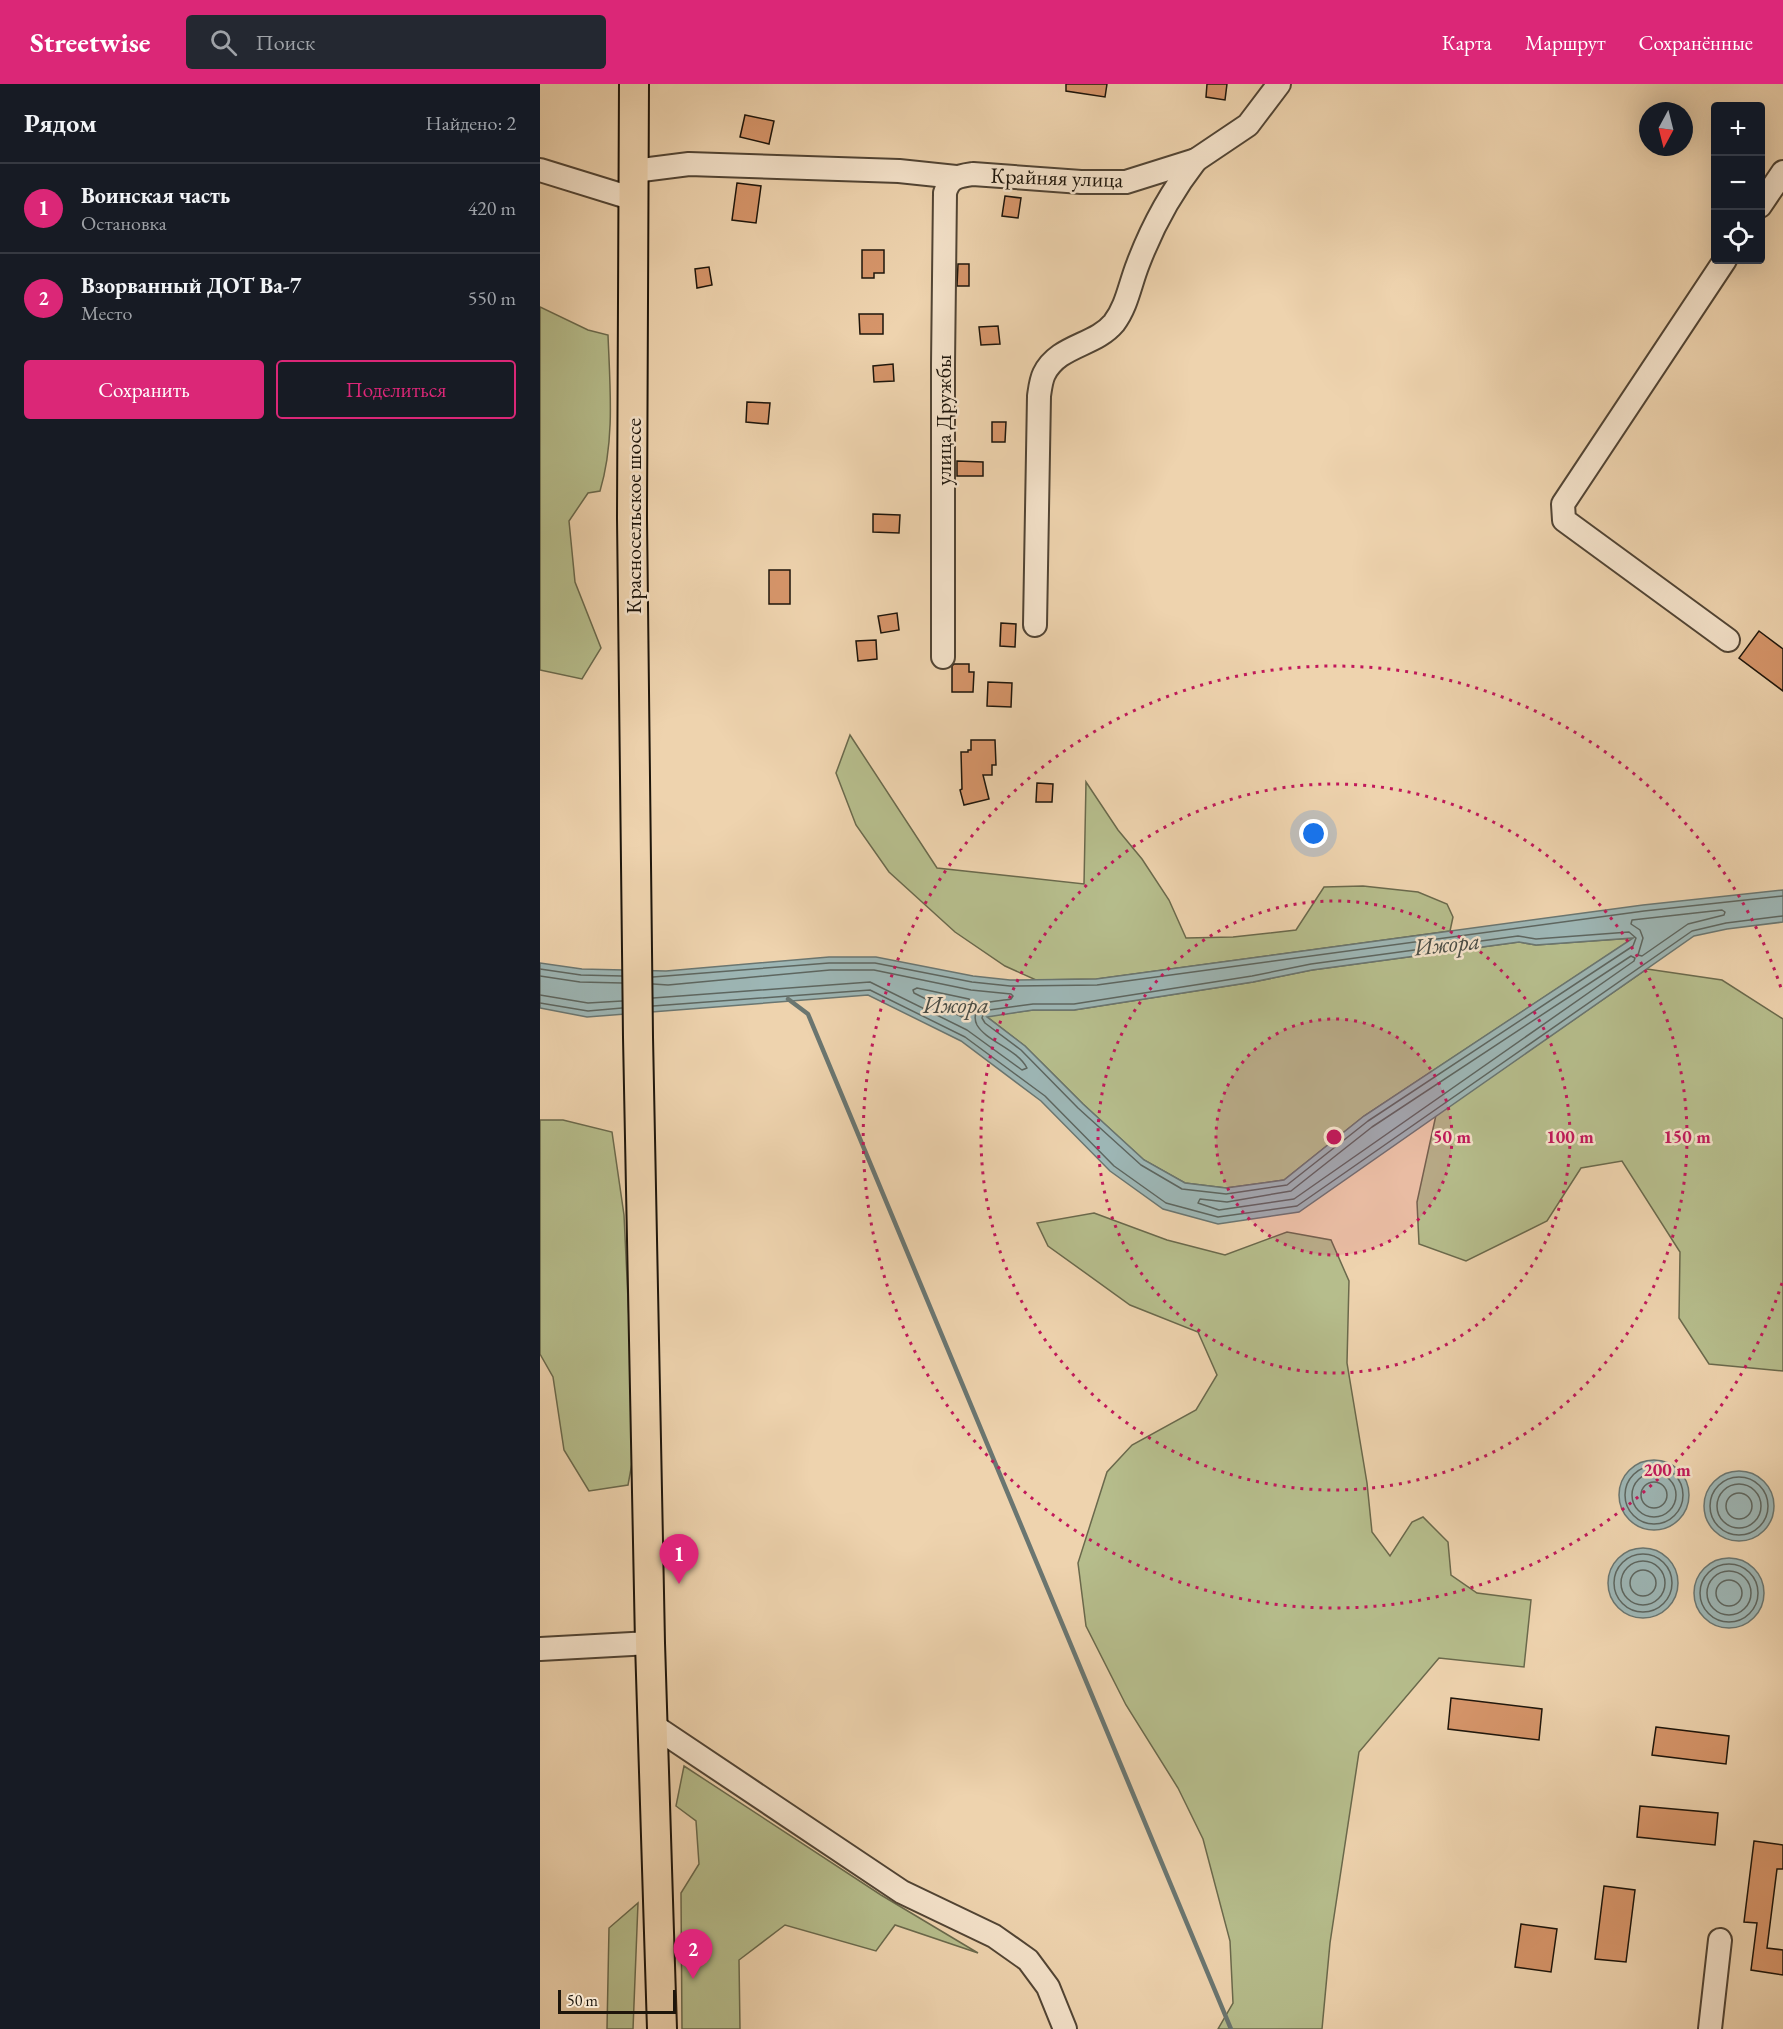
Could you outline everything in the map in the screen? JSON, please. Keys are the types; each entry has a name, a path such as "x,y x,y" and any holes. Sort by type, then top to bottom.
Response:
{"main road":[{"name":"Красносельское шоссе","path":"634,84 632,518 638,1037 650,1643 662,2029"}],"street":[{"name":"Крайняя улица","path":"634,185 689,164 899,171 951,180 973,174 1081,182 1126,182 1196,160 1248,125 1279,84"},
{"path":"1035,625 1039,396 1044,375 1052,363 1072,348 1094,339 1113,325 1126,303 1138,264 1175,187 1196,160"},
{"path":"540,170 634,185"},
{"path":"1765,200 1783,172"},
{"name":"улица Дружбы","path":"943,657 943,365 951,180"},
{"path":"1722,264 1563,504 1564,520 1728,640"},
{"path":"540,1649 650,1643"},
{"path":"654,1726 902,1892 994,1936 1028,1960 1048,1987 1065,2029"},
{"path":"1710,2029 1720,1940"}],"green space":[{"path":"540,307 588,330 608,335 610,433 605,472 600,491 588,493 569,521 575,582 601,648 582,679 540,670"},
{"path":"850,735 937,868 1084,884 1086,782 1169,900 1186,938 1233,937 1296,930 1324,887 1363,886 1418,892 1447,904 1453,917 1450,931 1097,979 1036,980 1005,966 955,932 889,872 856,825 836,773"},
{"path":"1634,938 1364,1116 1284,1180 1226,1188 1185,1183 1144,1160 1025,1046 986,1016 1033,1010 1074,1010 1253,982 1312,970 1519,942 1536,945"},
{"path":"1647,969 1722,980 1783,1019 1783,1371 1709,1364 1679,1318 1680,1252 1622,1161 1581,1168 1547,1221 1466,1261 1419,1244 1417,1202 1436,1115"},
{"path":"540,1120 563,1120 612,1132 624,1215 635,1447 628,1485 589,1491 564,1450 553,1377 540,1354"},
{"path":"1094,1213 1167,1240 1225,1255 1287,1232 1331,1240 1349,1281 1347,1363 1367,1483 1372,1532 1390,1556 1412,1522 1423,1517 1448,1542 1451,1575 1477,1593 1531,1600 1524,1667 1439,1658 1359,1752 1330,1943 1322,2029 1218,2029 1233,2003 1230,1941 1203,1839 1178,1788 1126,1705 1086,1626 1078,1563 1107,1472 1132,1445 1196,1410 1217,1375 1198,1332 1130,1305 1048,1246 1037,1223"},
{"path":"684,1766 881,1895 978,1953 895,1925 876,1951 785,1925 739,1960 740,2029 682,2029 681,1893 699,1864 696,1821 676,1806"},
{"path":"638,1903 633,2029 607,2029 609,1928"}],"water":[{"name":"Ижора","path":"1783,890 1783,922 1694,936 1299,1212 1218,1224 1163,1209 1110,1171 1041,1101 961,1041 868,995 587,1017 540,1008 540,963 582,969 666,971 829,957 876,957 973,976 1010,980 1096,979 1643,905","holes":["1633,938 1364,1116 1284,1180 1226,1188 1185,1183 1144,1160 1025,1046 987,1017 1033,1010 1074,1010 1253,982 1312,970 1519,942 1536,945"]},
{"path":"1661,1460 1674,1466 1683,1475 1687,1481 1689,1495 1687,1509 1679,1520 1668,1528 1647,1530 1629,1520 1621,1509 1619,1488 1629,1470 1640,1462"},
{"path":"1746,1471 1759,1477 1768,1486 1772,1492 1774,1506 1772,1520 1764,1531 1753,1539 1732,1541 1714,1531 1706,1520 1704,1499 1714,1481 1725,1473"},
{"path":"1650,1548 1663,1554 1672,1563 1676,1569 1678,1583 1676,1597 1668,1608 1657,1616 1636,1618 1618,1608 1610,1597 1608,1576 1618,1558 1629,1550"},
{"path":"1736,1558 1749,1564 1758,1573 1762,1579 1764,1593 1762,1607 1754,1618 1743,1626 1722,1628 1704,1618 1696,1607 1694,1586 1704,1568 1715,1560"}],"building":[{"path":"1066,84 1107,84 1105,97 1066,91"},
{"path":"1207,84 1227,84 1225,100 1206,97"},
{"path":"745,115 774,121 769,144 740,137"},
{"path":"737,183 761,186 756,223 732,220"},
{"path":"1005,196 1021,198 1018,218 1002,216"},
{"path":"862,250 884,250 884,273 874,273 874,278 862,278"},
{"path":"958,264 969,264 969,286 957,286"},
{"path":"709,267 712,285 697,288 695,269"},
{"path":"859,314 883,314 883,334 860,334"},
{"path":"998,326 1000,344 981,345 979,327"},
{"path":"893,364 894,381 874,382 873,366"},
{"path":"747,402 770,403 768,424 746,422"},
{"path":"992,422 1006,422 1005,442 992,442"},
{"path":"957,461 983,462 983,476 957,476"},
{"path":"873,514 900,515 899,533 873,532"},
{"path":"769,570 790,570 790,604 769,604"},
{"path":"897,613 899,630 881,633 878,616"},
{"path":"1001,623 1016,624 1015,647 1000,646"},
{"path":"1759,631 1783,649 1783,691 1739,658"},
{"path":"876,640 877,659 858,661 856,641"},
{"path":"969,664 969,672 974,672 973,692 952,692 952,666"},
{"path":"988,682 1012,683 1011,707 987,706"},
{"path":"971,740 995,740 996,765 992,765 992,775 983,775 989,799 964,805 960,790 962,789 961,752 971,750"},
{"path":"1037,783 1053,784 1052,802 1036,802"},
{"path":"1451,1698 1542,1709 1539,1740 1448,1729"},
{"path":"1656,1727 1729,1736 1726,1764 1652,1755"},
{"path":"1640,1806 1718,1813 1715,1845 1637,1837"},
{"path":"1754,1841 1783,1845 1783,1869 1777,1869 1767,1948 1783,1950 1783,1975 1751,1970 1757,1923 1744,1922"},
{"path":"1604,1886 1635,1890 1626,1962 1595,1959"},
{"path":"1521,1924 1557,1929 1551,1972 1515,1967"}],"waterway":[{"path":"788,999 808,1014 1231,2029"}],"place":[{"name":"Воинская часть","path":"679,1584"},
{"name":"Взорванный ДОТ Ва-7","path":"693,1979"}]}
